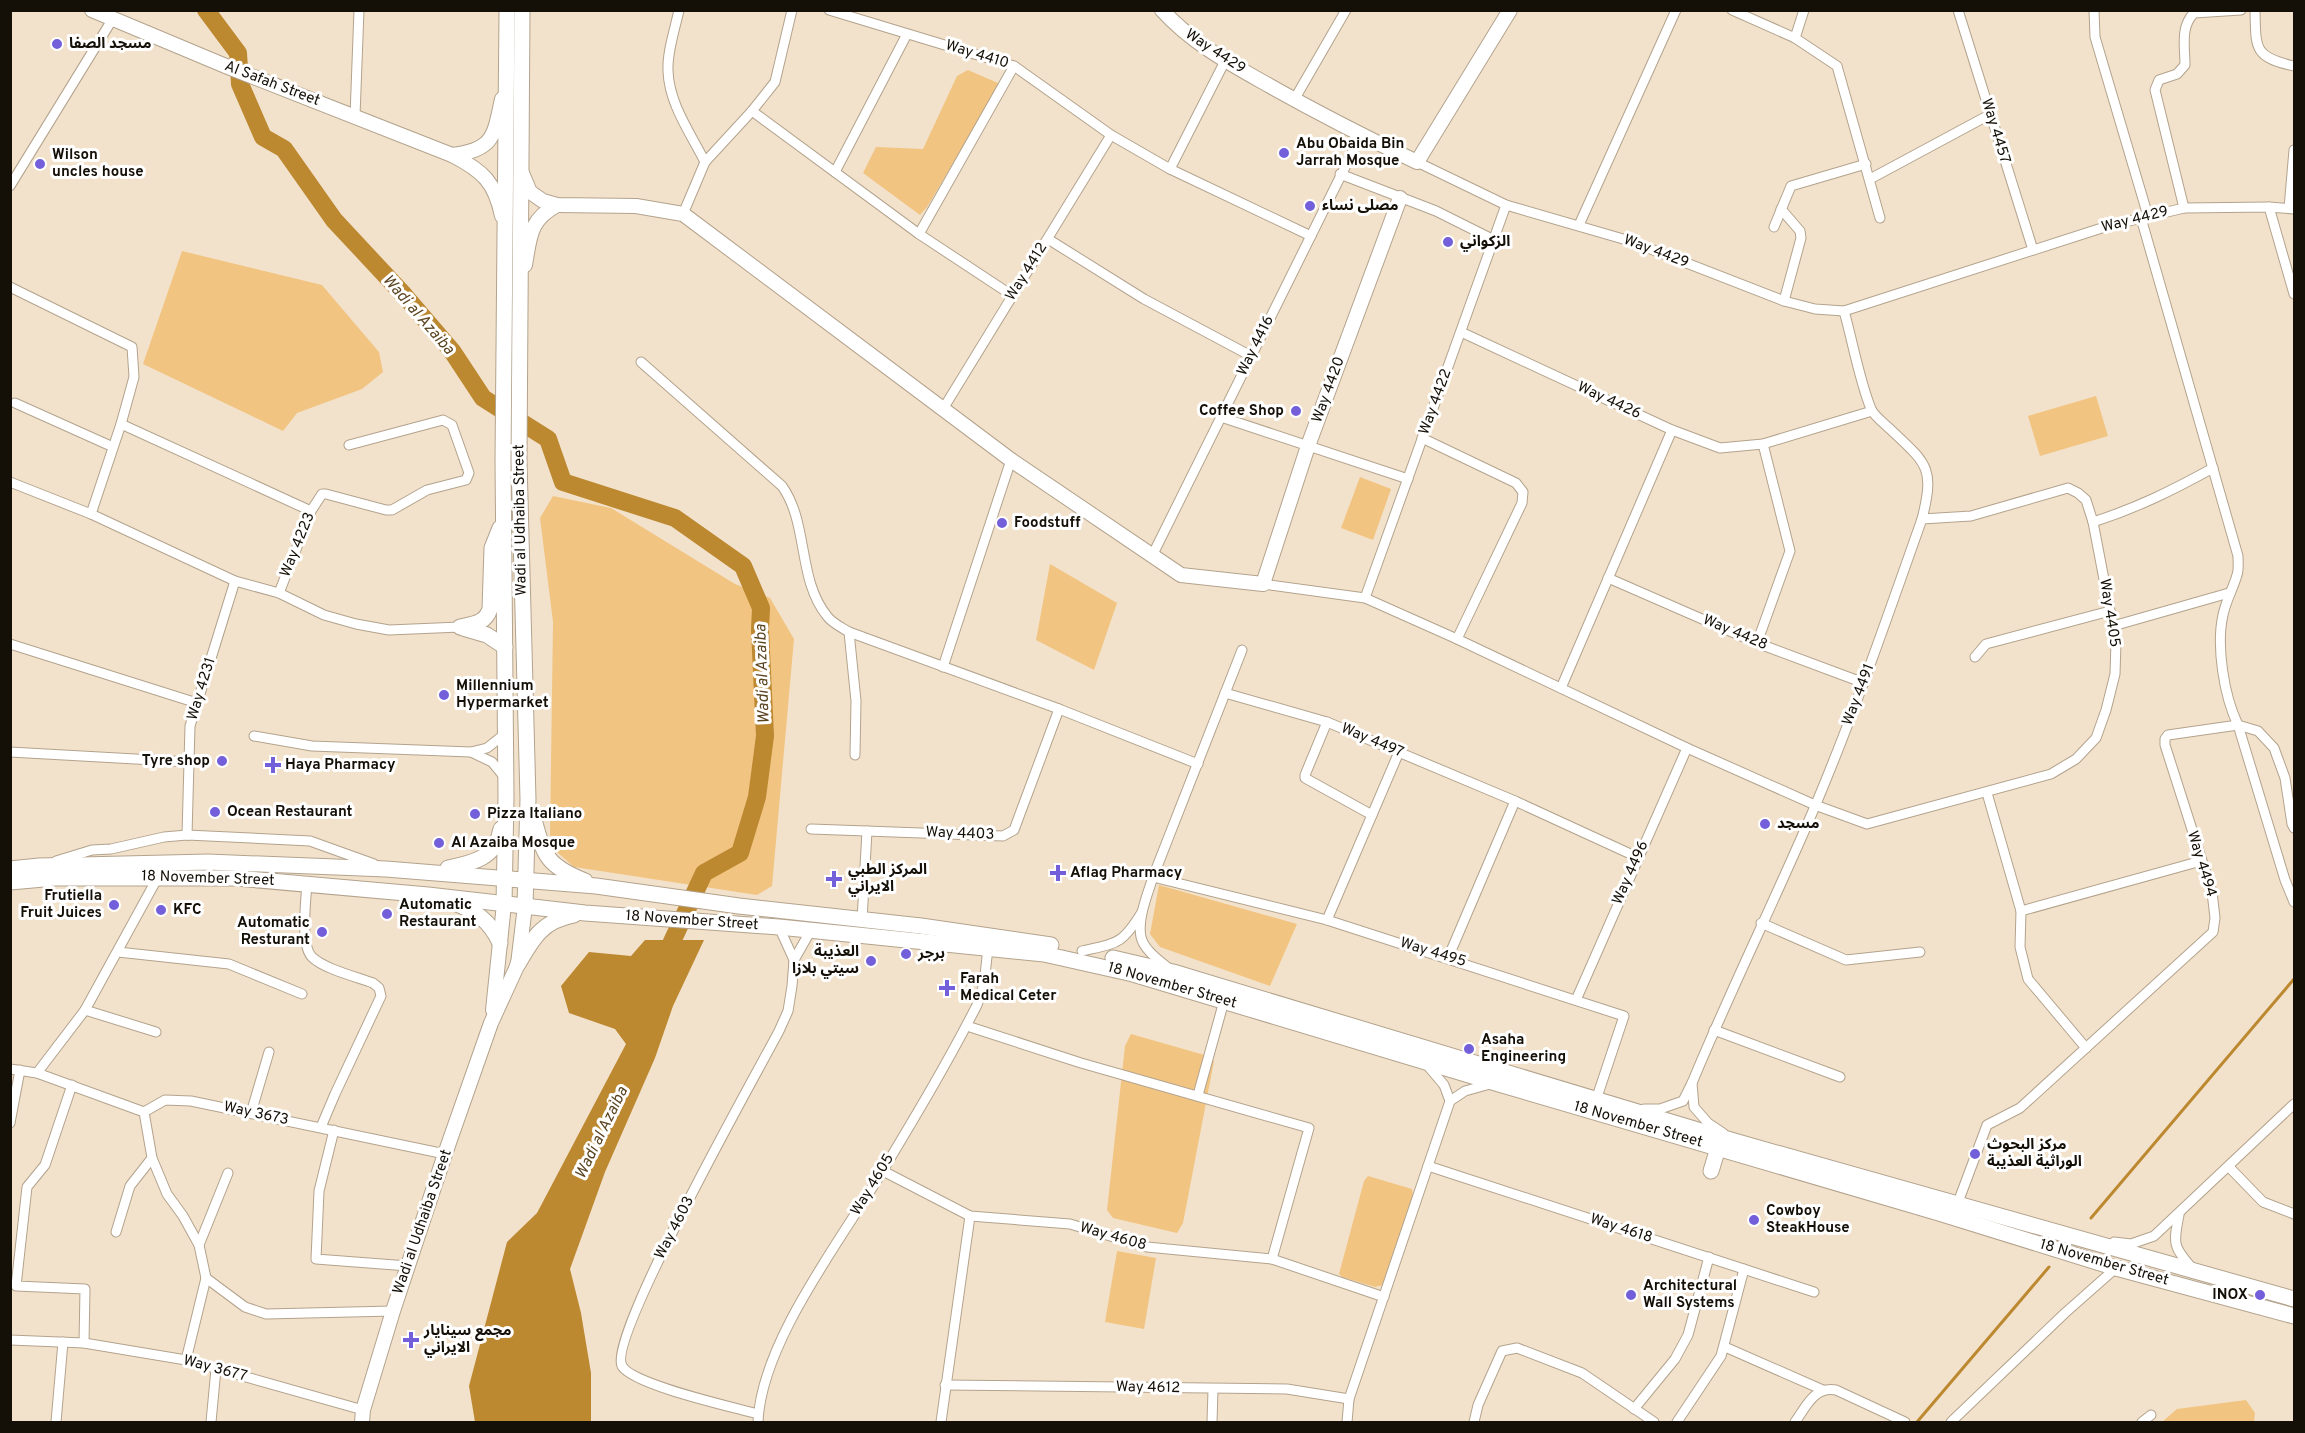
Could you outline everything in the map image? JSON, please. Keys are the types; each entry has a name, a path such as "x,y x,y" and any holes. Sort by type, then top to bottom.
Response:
{"main road":[{"name":"Wadi al Udhaiba Street","path":"504,904 506,734 502,460 507,10"},
{"name":"Wadi al Udhaiba Street","path":"522,10 519,461 528,799 525,906"},
{"path":"460,627 477,623 488,616 492,548 503,523"},
{"path":"460,627 487,635 505,647"},
{"path":"428,872 466,865 489,855 501,834 506,797"},
{"path":"528,799 544,854 569,875 596,886"},
{"name":"18 November Street","path":"10,869 39,866 208,861 386,868 613,888 739,906 1018,940 1082,951 1173,972 1734,1141 2295,1299"},
{"name":"18 November Street","path":"10,882 55,878 236,878 428,895 585,913 779,927 1044,954 1133,974 1939,1213 2116,1268 2295,1316"},
{"path":"428,895 479,914 495,932 500,943"},
{"path":"518,964 533,939 552,921 585,913"},
{"path":"1712,1171 1718,1148"}],"street":[{"name":"Al Safah Street","path":"92,10 228,68 453,155 476,167 487,178 500,205 504,224"},
{"path":"355,116 359,10"},
{"path":"679,10 668,68 669,85 673,99 705,162"},
{"path":"683,214 705,162 775,82 792,10"},
{"name":"Way 4410","path":"830,10 1014,66 1112,135 1170,169 1311,236"},
{"name":"Way 4429","path":"1162,10 1190,38 1225,61 1360,135 1506,205 1630,241 1784,301 1815,309 1844,311 2108,226 2184,208 2292,209"},
{"path":"1294,100 1346,10"},
{"path":"1416,162 1510,10"},
{"path":"1579,225 1676,10"},
{"path":"1732,10 1795,38 1837,66 1880,218"},
{"path":"1795,38 1804,10"},
{"name":"Way 4457","path":"1958,10 2033,250"},
{"path":"2094,10 2095,37 2238,556 2238,574 2229,593 2222,617 2221,649 2229,705 2238,725 2285,880 2295,903"},
{"name":"Way 4429","path":"2184,208 2155,90 2159,80 2177,74 2185,65 2184,33 2188,20 2194,13 2241,10"},
{"path":"2255,10 2256,44 2260,52 2275,61 2295,66"},
{"path":"10,186 112,20"},
{"path":"835,172 907,34"},
{"path":"1170,169 1225,61"},
{"path":"919,234 1014,66"},
{"path":"453,155 478,150 486,145 497,121 505,90"},
{"path":"752,111 919,234 1013,297"},
{"path":"1870,179 1989,115"},
{"name":"Way 4412","path":"943,409 1112,135"},
{"name":"Way 4416","path":"1152,556 1360,135"},
{"path":"2292,209 2295,150"},
{"path":"1774,227 1791,186 1866,164"},
{"path":"520,169 530,192 543,201 557,205 636,207 683,214 1011,460 1181,575 1263,584"},
{"path":"1340,174 1436,211 1494,240"},
{"name":"Way 4420","path":"1263,584 1308,446 1400,198"},
{"path":"520,301 532,226 540,216 557,205"},
{"name":"Way 4422","path":"1365,598 1506,205"},
{"path":"2269,207 2295,294"},
{"path":"1781,208 1800,231 1801,238 1784,301"},
{"path":"1048,239 1144,299 1251,356"},
{"path":"10,286 132,347 134,377 91,514"},
{"name":"Way 4491","path":"1623,1108 1660,1109 1683,1101 1815,805 1864,683 1922,519 1929,483 1926,469 1918,456 1872,411 1844,311"},
{"name":"Way 4426","path":"1461,332 1672,430 1720,448 1764,444 1872,411"},
{"path":"641,362 782,486 789,495 811,586 817,602 828,618 849,632 1198,764"},
{"path":"15,403 113,447"},
{"path":"1221,417 1408,479"},
{"name":"Way 4223","path":"279,593 311,511 320,496 326,494 392,510 427,490 465,480 468,477 469,473 453,425 443,420 349,445"},
{"path":"121,424 311,511"},
{"path":"1561,688 1672,430"},
{"path":"1422,438 1516,483 1523,492 1522,503 1457,639"},
{"path":"1757,643 1790,552 1764,444"},
{"path":"943,667 1011,460"},
{"path":"2093,522 2129,511 2213,468"},
{"name":"Way 4223","path":"10,482 91,514 235,582 279,593 324,615 389,630 460,627"},
{"name":"Way 4405","path":"1263,584 1365,598 1687,748 1815,805 1867,824 2051,774 2076,759 2096,738 2115,674 2116,642 2093,522 2086,500 2078,492 2068,488 1971,516 1922,519"},
{"name":"Way 4428","path":"1608,578 1757,643 1864,683"},
{"name":"Way 4231","path":"187,835 190,726 235,582"},
{"path":"2113,626 2229,593"},
{"path":"1975,657 1986,644 2110,611"},
{"path":"849,632 856,701 855,755"},
{"path":"10,645 196,703"},
{"path":"1173,972 1149,951 1141,937 1143,910 1153,877 1242,650"},
{"name":"Way 4497","path":"1225,693 1327,722 1515,801 1637,857"},
{"name":"Way 4403","path":"811,829 1003,836 1014,830 1059,710"},
{"path":"1327,722 1305,778 1372,815"},
{"path":"2238,725 2258,731 2274,748 2285,778 2292,824 2295,828"},
{"name":"Way 4494","path":"1957,1205 1986,1125 2020,1108 2213,932 2215,918 2212,892 2200,861 2165,739 2168,735 2238,725"},
{"path":"254,736 312,746 471,752 487,748 506,734"},
{"name":"Way 4496","path":"1576,1000 1637,857 1687,748"},
{"path":"10,752 189,762"},
{"path":"471,752 492,762 506,779"},
{"path":"1327,920 1398,752"},
{"path":"1987,793 2021,911 2020,947 2028,979 2086,1048"},
{"path":"1448,958 1515,801"},
{"path":"862,920 867,831"},
{"path":"39,866 92,850 111,849 164,837 187,835 310,841 386,868"},
{"path":"2021,911 2200,861"},
{"path":"37,1073 85,1010 158,877"},
{"name":"Way 4495","path":"1153,877 1327,920 1624,1016 1596,1100"},
{"path":"307,883 305,936 311,957 322,964 373,984 379,988 381,996 334,1094 321,1127"},
{"name":"Wadi al Udhaiba Street","path":"491,1023 504,904"},
{"name":"Wadi al Udhaiba Street","path":"363,1416 393,1311 445,1154 491,1023 518,964 525,906"},
{"path":"1082,951 1117,943 1131,930 1143,910"},
{"path":"1761,923 1846,960 1920,952"},
{"name":"Way 4603","path":"779,927 794,960"},
{"name":"Way 4603","path":"758,1418 641,1381 622,1366 620,1356 624,1341 656,1266 681,1214 788,1011 794,960 811,930"},
{"name":"Way 4605","path":"758,1418 765,1378 796,1309 883,1170 967,1026 984,984 988,948"},
{"path":"118,952 229,964 302,994"},
{"path":"1198,1095 1224,1001"},
{"path":"85,1010 156,1032"},
{"path":"967,1026 1081,1063 1309,1128 1272,1259"},
{"path":"1714,1030 1840,1077"},
{"path":"251,1113 269,1053"},
{"path":"1420,1059 1439,1078 1450,1101"},
{"path":"10,1123 15,1070 37,1073 144,1112 152,1158 166,1194 183,1216 199,1245 206,1278 186,1360"},
{"path":"1692,1083 1694,1107 1708,1123 1734,1141"},
{"path":"1347,1422 1349,1399 1450,1101 1473,1088 1499,1084"},
{"path":"72,1085 45,1166 27,1187 16,1286 85,1290 84,1343"},
{"name":"Way 3673","path":"144,1112 165,1100 190,1101 445,1154"},
{"path":"2081,1240 2130,1244 2154,1236 2180,1215 2295,1104"},
{"path":"334,1130 319,1191 316,1259 408,1266"},
{"path":"116,1232 130,1186 152,1158"},
{"name":"Way 4618","path":"1428,1166 1814,1292"},
{"path":"2229,1167 2263,1202 2295,1214"},
{"name":"Way 4608","path":"883,1170 970,1216 1070,1224 1147,1247 1272,1259 1384,1297"},
{"path":"199,1245 228,1173"},
{"path":"2180,1215 2174,1239 2180,1255 2197,1273"},
{"path":"941,1422 970,1216"},
{"path":"1634,1409 1675,1359 1689,1335 1708,1257"},
{"path":"1951,1422 2065,1313 2116,1268"},
{"path":"1677,1422 1717,1364 1725,1347 1744,1269"},
{"path":"206,1278 245,1307 266,1314 393,1311"},
{"name":"Way 3677","path":"10,1340 84,1343 186,1360 363,1416"},
{"path":"56,1422 63,1342"},
{"path":"1725,1347 1823,1390 1836,1390 1905,1422"},
{"path":"1474,1422 1478,1405 1502,1351 1509,1348 1517,1348 1582,1373 1654,1422"},
{"path":"211,1422 216,1369"},
{"name":"Way 4612","path":"945,1385 1213,1390 1287,1389 1349,1399"},
{"path":"1212,1422 1213,1390"},
{"path":"1795,1422 1812,1398 1823,1390"},
{"path":"2142,1422 2151,1415"}],"shaded area":[{"path":"968,70 998,83 997,89 927,207 920,215 863,173 876,147 923,149 957,76"},
{"path":"182,251 322,285 379,352 383,372 362,389 297,413 283,431 143,364"},
{"path":"2096,396 2108,436 2040,456 2028,416"},
{"path":"1360,477 1391,489 1373,540 1341,528"},
{"path":"553,496 611,508 735,584 770,598 794,639 772,886 757,895 574,867 557,852 550,835 553,622 540,518"},
{"path":"1050,564 1117,603 1094,670 1036,640"},
{"path":"1159,885 1297,924 1270,986 1160,947 1150,934"},
{"path":"1131,1034 1208,1056 1214,1061 1183,1223 1177,1233 1113,1218 1107,1210 1125,1046"},
{"path":"1368,1176 1412,1189 1413,1196 1383,1285 1375,1287 1342,1277 1339,1274 1364,1181"},
{"path":"1117,1251 1156,1258 1144,1329 1105,1322"},
{"path":"2246,1400 2255,1413 2254,1422 2162,1422 2177,1409"}],"water":[{"name":"Wadi al Azaiba","path":"645,940 704,940 673,1006 655,1058 605,1172 570,1269 581,1313 591,1373 591,1422 475,1422 469,1386 507,1242 537,1213 626,1044 615,1029 569,1013 561,986 589,952 631,956"}],"waterway":[{"name":"Wadi al Azaiba","path":"206,10 238,53 240,84 263,137 284,149 334,220 404,295 452,351 483,398 548,439 563,482 675,518 743,566 761,608 765,736 757,797 740,853 704,873 662,963"},
{"path":"2091,1218 2294,979"},
{"path":"1917,1422 2049,1267"}],"place":[{"name":"مسجد الصفا","path":"57,44"},
{"name":"Abu Obaida Bin Jarrah Mosque","path":"1284,153"},
{"name":"Wilson uncles house","path":"40,164"},
{"name":"مصلى نساء","path":"1310,206"},
{"name":"الزكواني","path":"1448,242"},
{"name":"Coffee Shop","path":"1296,411"},
{"name":"Foodstuff","path":"1002,523"},
{"name":"Millennium Hypermarket","path":"444,695"},
{"name":"Tyre shop","path":"222,761"},
{"name":"Haya Pharmacy","path":"273,765"},
{"name":"Ocean Restaurant","path":"215,812"},
{"name":"Pizza Italiano","path":"475,814"},
{"name":"مسجد","path":"1765,824"},
{"name":"Al Azaiba Mosque","path":"439,843"},
{"name":"Aflag Pharmacy","path":"1058,873"},
{"name":"المركز الطبي الايراني","path":"834,879"},
{"name":"Frutiella Fruit Juices","path":"114,905"},
{"name":"KFC","path":"161,910"},
{"name":"Automatic Restaurant","path":"387,914"},
{"name":"Automatic Resturant","path":"322,932"},
{"name":"برجر","path":"906,954"},
{"name":"العذيبة سيتي بلازا","path":"871,961"},
{"name":"Farah Medical Ceter","path":"947,988"},
{"name":"Asaha Engineering","path":"1469,1049"},
{"name":"مركز البحوث الوراثية العذيبة","path":"1975,1154"},
{"name":"Cowboy SteakHouse","path":"1754,1220"},
{"name":"Architectural Wall Systems","path":"1631,1295"},
{"name":"INOX","path":"2260,1295"},
{"name":"مجمع سينايار الايراني","path":"411,1340"}]}
